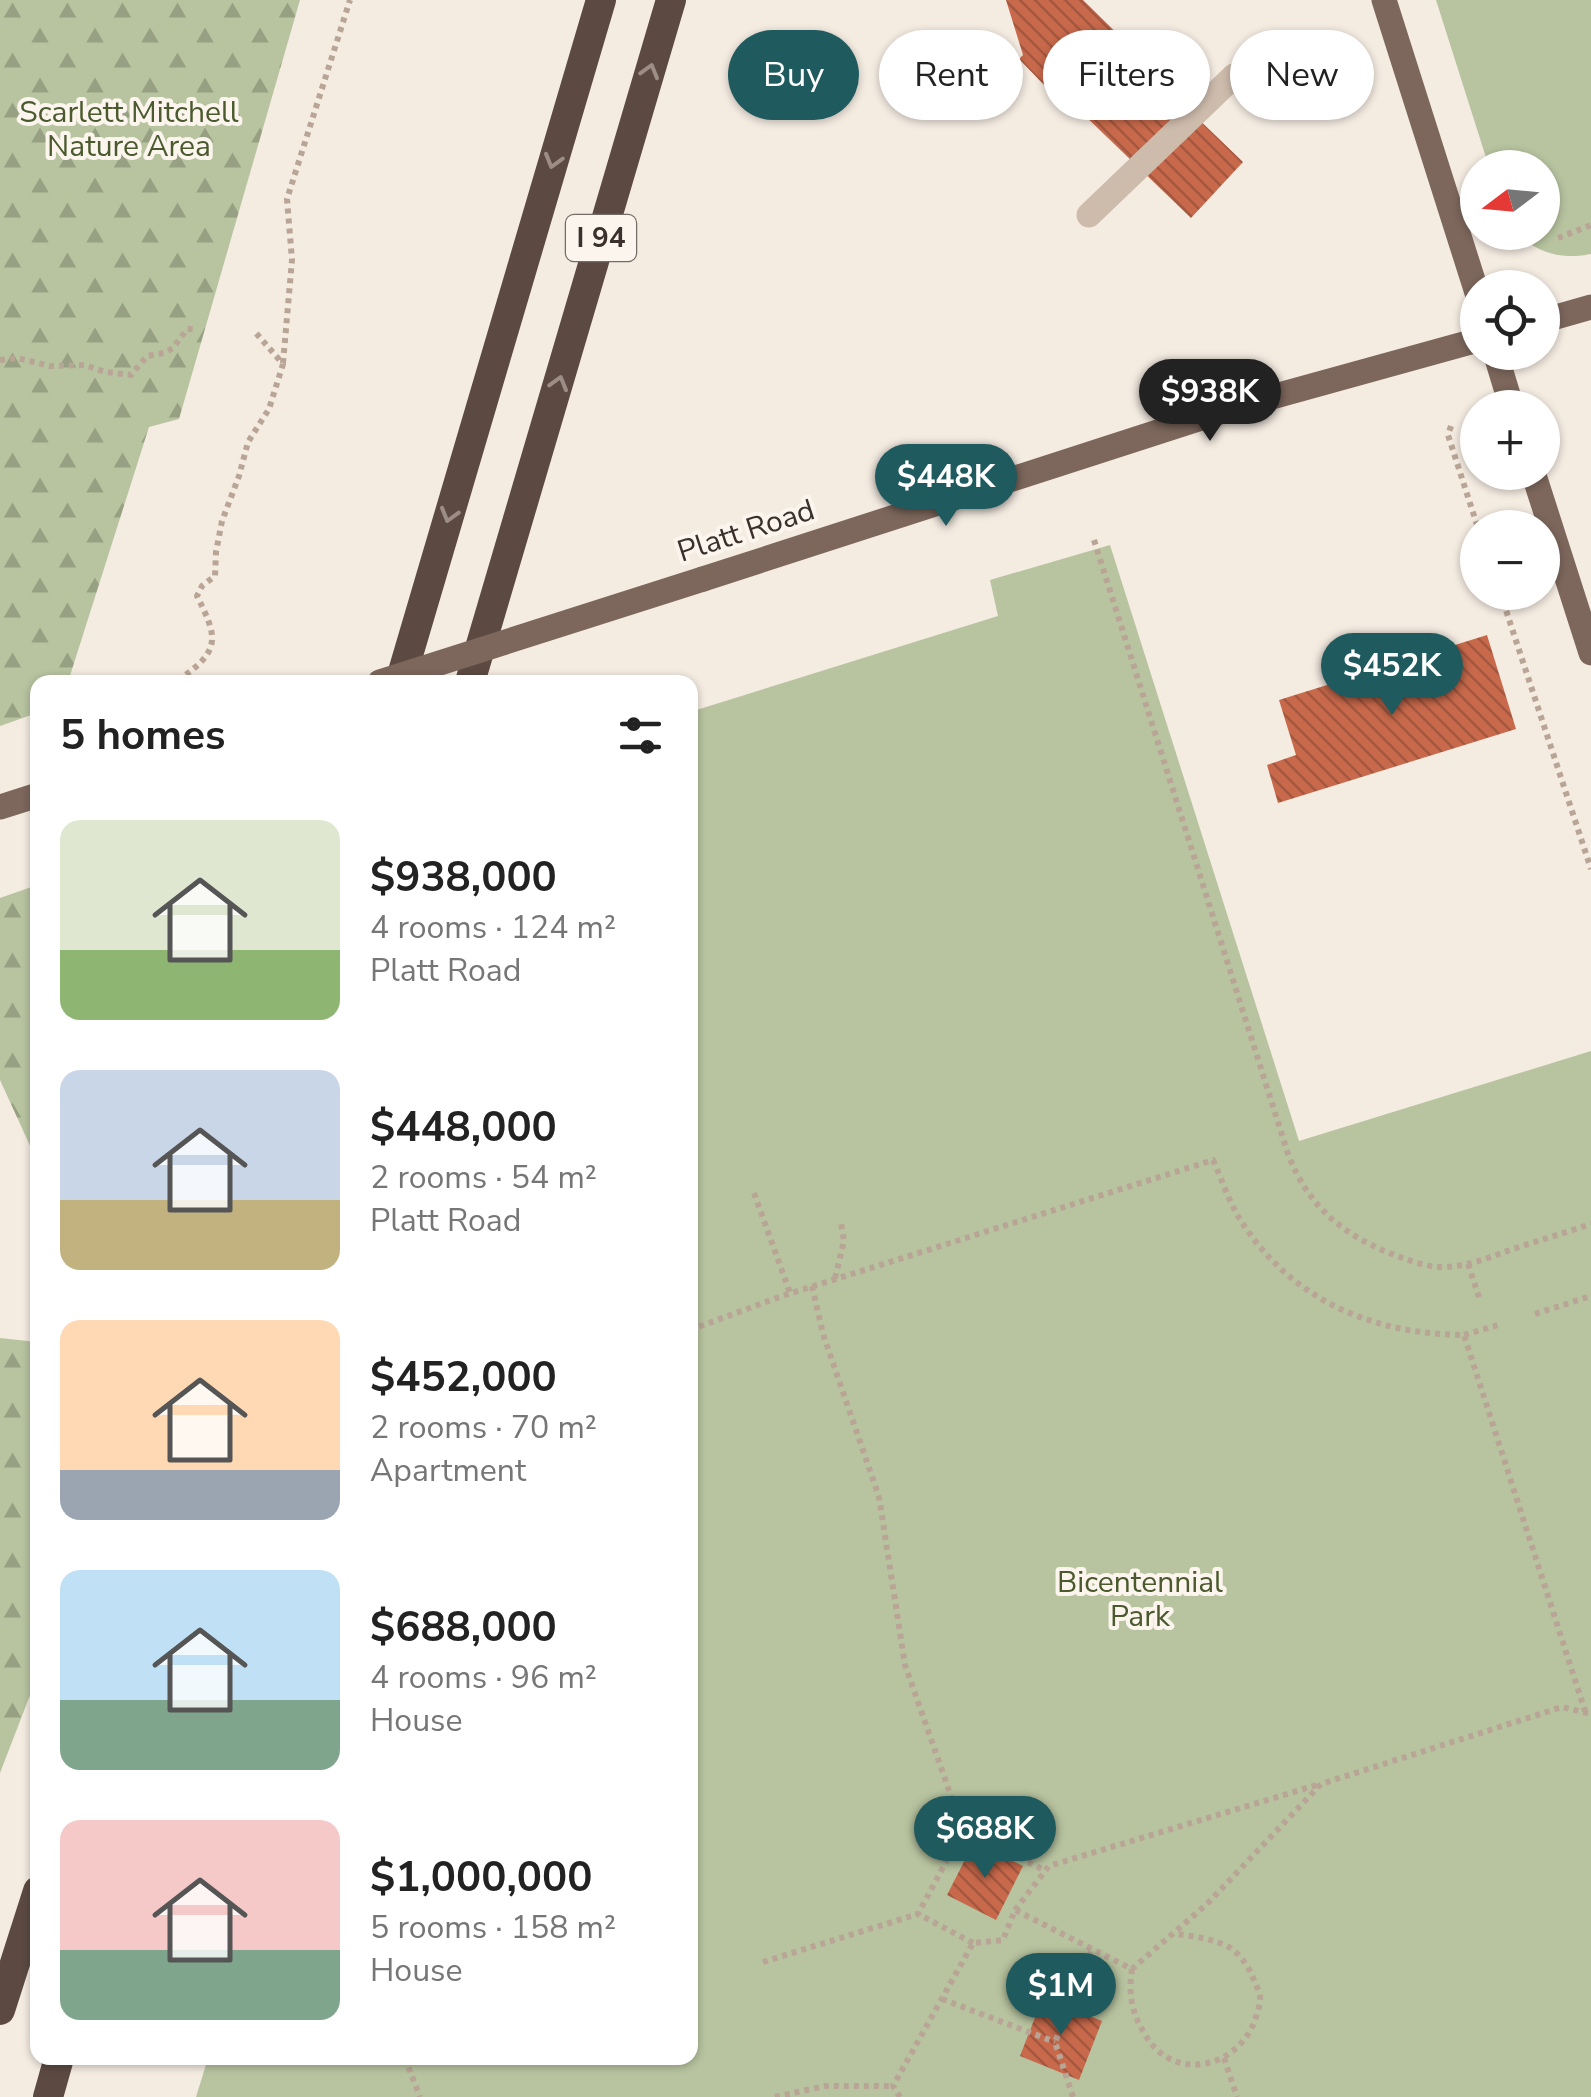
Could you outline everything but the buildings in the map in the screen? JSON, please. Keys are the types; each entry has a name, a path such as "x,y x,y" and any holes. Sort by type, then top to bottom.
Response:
{"highway":[{"name":"I 94","path":"402,675 600,0"},
{"name":"I 94","path":"472,675 671,0"},
{"path":"0,2010 30,1916"},
{"path":"48,2097 58,2065"}],"main road":[{"path":"1384,0 1470,270"},
{"path":"1560,316 1591,307"},
{"name":"Platt Road","path":"402,675 1232,408 1460,345"},
{"path":"1539,490 1591,653"},
{"path":"0,808 30,798"}],"lane":[{"path":"1089,215 1230,80"}],"path":[{"path":"185,675 214,642 212,626 197,596 215,576 222,521 248,442 270,409 284,364 292,260 287,199 350,0"},
{"path":"1560,237 1590,225"},
{"path":"0,360 16,358 50,366 84,364 106,372 131,374 147,356 164,353 173,348 187,329 196,329"},
{"path":"256,333 284,364"},
{"path":"1451,426 1448,435 1472,510"},
{"path":"1094,540 1298,1177 1310,1196 1352,1236 1414,1262 1439,1267 1468,1264 1591,1224"},
{"path":"1506,610 1591,870"},
{"path":"698,1327 790,1293 1213,1160 1240,1221 1272,1262 1303,1288 1368,1322 1440,1335 1464,1335 1498,1325"},
{"path":"754,1192 790,1293"},
{"path":"835,1279 844,1241 841,1224"},
{"path":"1468,1264 1480,1300"},
{"path":"812,1286 823,1334 880,1497 905,1666 963,1830 1046,1871"},
{"path":"1535,1314 1591,1296"},
{"path":"1464,1335 1588,1713"},
{"path":"918,1914 973,1943 1003,1940 1015,1910 1049,1866 1562,1707 1588,1713"},
{"path":"1172,1934 1206,1938 1232,1948 1250,1969 1260,1997 1258,2013 1240,2046 1224,2058 1201,2065 1185,2064 1165,2057 1152,2046 1130,2001 1132,1969 1172,1934 1207,1904 1321,1784"},
{"path":"763,1962 918,1914 963,1830"},
{"path":"1015,1910 1132,1969"},
{"path":"893,2086 973,1943"},
{"path":"1073,2097 1056,2042 1092,1949"},
{"path":"942,1999 1056,2042"},
{"path":"1224,2058 1237,2097"},
{"path":"408,2065 420,2097"},
{"path":"775,2097 825,2086 893,2086"},
{"path":"893,2086 900,2097"}],"green space":[{"name":"Scarlett Mitchell Nature Area","path":"0,0 300,0 179,419 149,427 70,675 30,675 30,715 0,726"},
{"path":"1436,0 1591,0 1591,254 1570,256 1543,250 1560,250 1560,150 1484,150"},
{"name":"Bicentennial Park","path":"1110,545 1299,1141 1591,1051 1591,2097 196,2097 206,2065 698,2065 698,710 998,616 990,580"},
{"path":"30,888 30,1146 0,1080 0,898"},
{"path":"0,1338 30,1341 30,1695 0,1773"}]}
